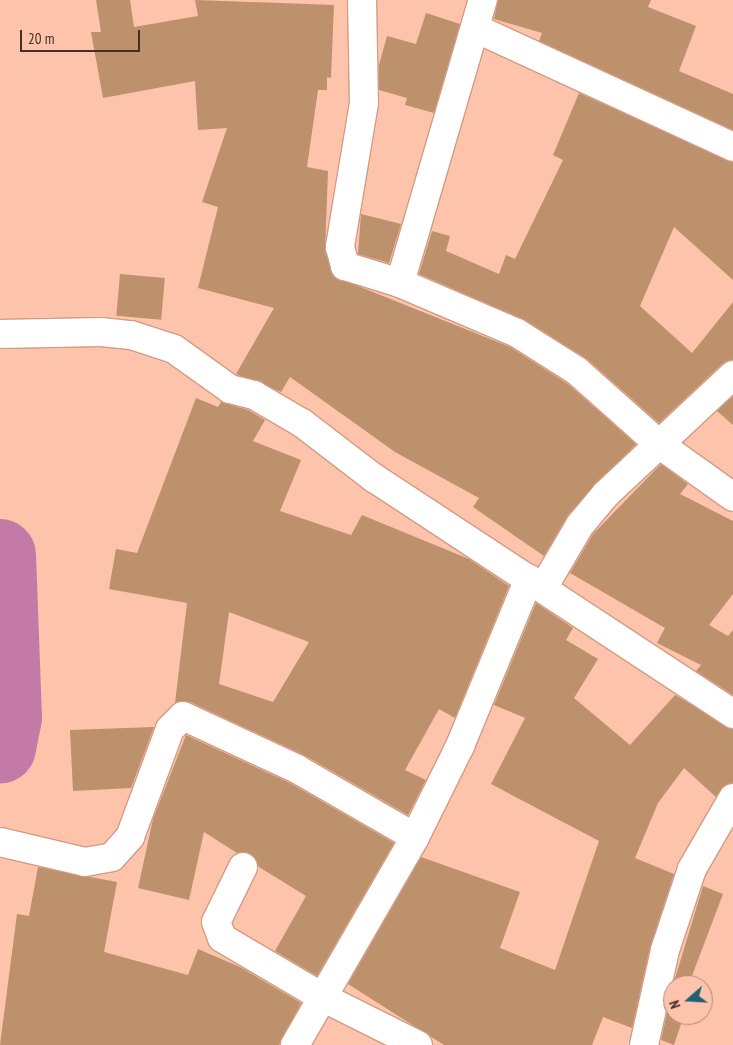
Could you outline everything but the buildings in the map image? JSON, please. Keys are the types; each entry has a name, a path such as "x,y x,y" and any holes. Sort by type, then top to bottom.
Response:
{"street":[{"path":"362,0 364,103 341,258 349,270 400,284 517,333 577,372 659,444 733,497"},
{"path":"400,284 477,29 484,0"},
{"path":"477,29 733,147"},
{"path":"0,334 131,335 174,349 230,389 254,395 302,423 374,478 733,714"},
{"path":"295,1045 324,998 415,837 536,584 580,525 659,444 733,375"},
{"path":"1,842 85,862 112,858 130,836 170,729 183,716 297,769 415,837"},
{"path":"644,1045 665,950 692,869 733,798"},
{"path":"244,867 221,905 218,931 243,952 324,998 418,1045"}],"waterway":[{"path":"0,555 6,717 0,747"}]}
